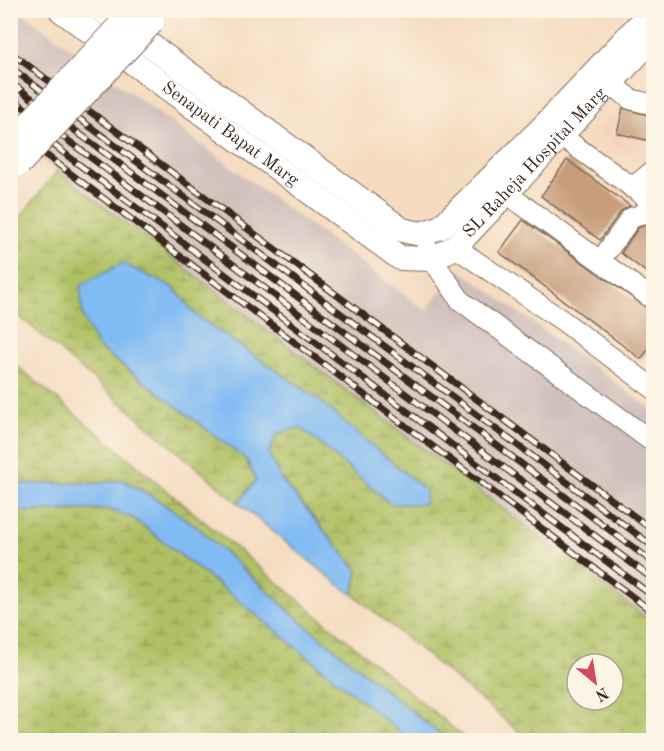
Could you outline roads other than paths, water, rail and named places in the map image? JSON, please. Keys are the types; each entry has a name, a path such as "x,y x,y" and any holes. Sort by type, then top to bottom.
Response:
{"main road":[{"name":"Senapati Bapat Marg","path":"61,10 400,258"},
{"name":"Senapati Bapat Marg","path":"102,10 402,230 421,234"},
{"name":"SL Raheja Hospital Marg","path":"400,258 432,259 455,247 506,193 553,130 653,10"},
{"path":"13,160 149,14"},
{"name":"SL Raheja Hospital Marg","path":"421,234 441,227 610,83 653,39"}],"street":[{"path":"610,83 630,99 654,105"},
{"path":"553,130 653,202 643,214 631,218 608,250"},
{"path":"632,188 654,170"},
{"path":"506,193 654,300"},
{"path":"421,234 432,259 461,301 654,443"},
{"path":"455,247 650,380"}],"water":[{"path":"122,263 173,287 197,316 315,397 426,491 424,504 391,504 300,427 277,434 269,454 281,479 358,571 353,594 238,503 256,480 246,459 98,347 83,318 80,286"},
{"path":"123,480 196,526 297,618 447,740 410,740 247,607 133,518 107,509 11,512 11,484 99,483"}],"railway":[{"path":"10,52 654,531"},
{"path":"10,67 654,547"},
{"path":"10,82 654,563"},
{"path":"10,97 654,580"},
{"path":"10,111 654,597"},
{"path":"10,128 654,613"}]}
